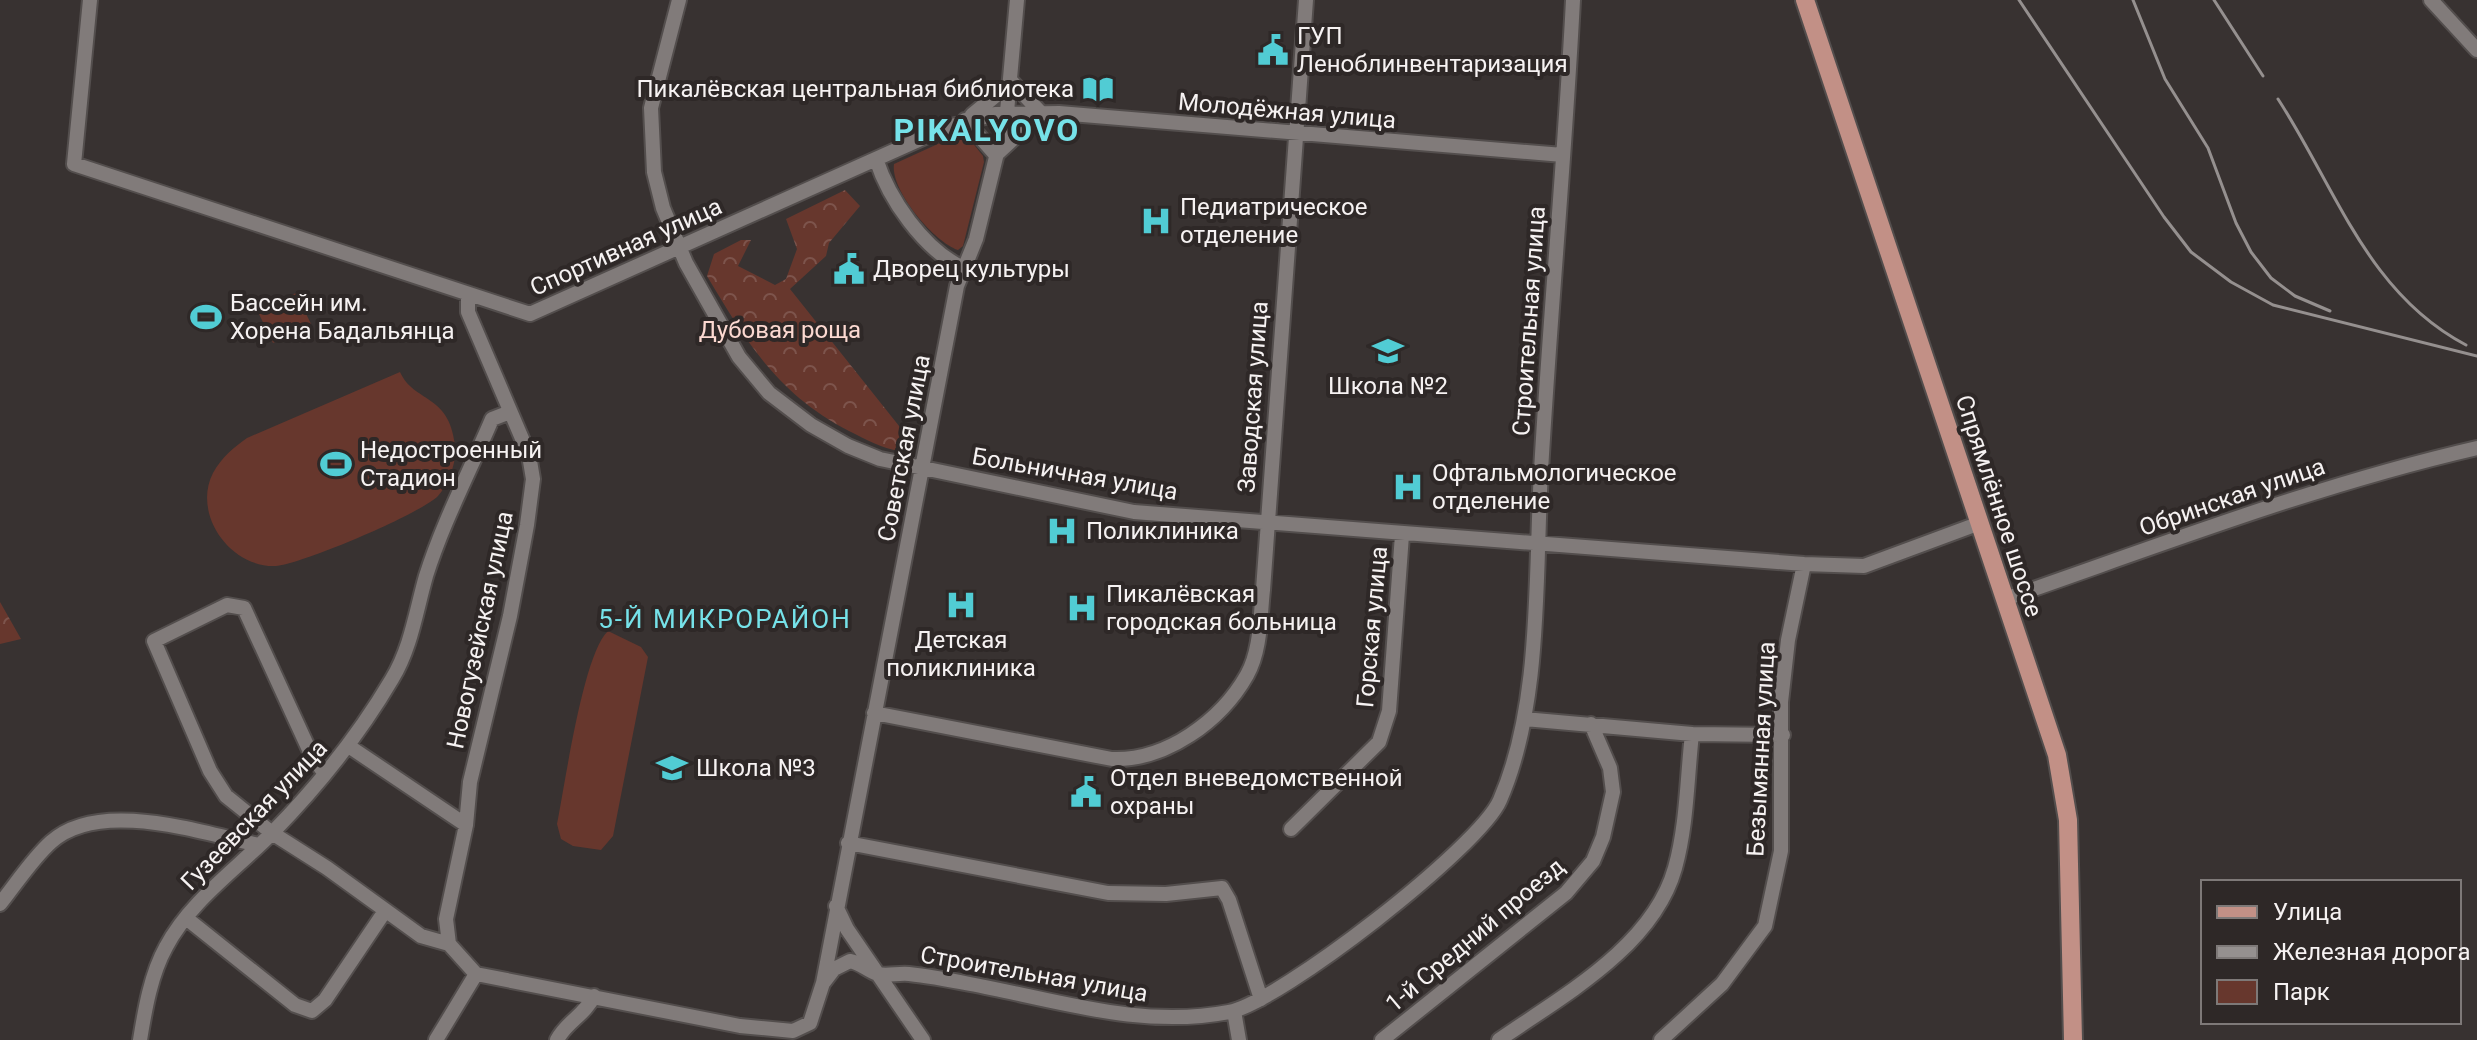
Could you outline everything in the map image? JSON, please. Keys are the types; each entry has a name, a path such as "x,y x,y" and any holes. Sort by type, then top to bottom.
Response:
{"main road":[{"name":"Спрямлённое шоссе","path":"1805,0 2051,732 2066,804 2073,1040"}],"street":[{"name":"Спортивная улица","path":"90,0 74,164 530,314 965,120 1007,112"},
{"name":"Больничная улица","path":"679,0 651,108 651,143 658,190 680,248 719,327 769,393 811,425 848,446 880,459 1134,512 1804,564 1864,566 1980,523"},
{"name":"Советская улица","path":"476,974 594,996 739,1033 793,1031 810,1023 823,983 963,268 976,239 1007,112 1017,0"},
{"name":"Заводская улица","path":"874,713 1112,759 1162,751 1204,724 1248,673 1259,636 1306,0"},
{"name":"Строительная улица","path":"823,983 834,969 850,961 877,974 905,973 971,984 1125,1017 1173,1018 1234,1011 1261,999 1324,959 1445,865 1474,837 1498,805 1512,771 1524,719 1573,0"},
{"path":"2431,0 2477,50"},
{"path":"1012,82 1041,113 996,155 986,148 965,120 1012,82"},
{"name":"Молодёжная улица","path":"1007,112 1563,155"},
{"path":"876,159 894,200 928,241 950,262 963,268"},
{"name":"Новогузейская улица","path":"449,944 446,919 466,825 470,782 510,616 533,479 529,455 468,312 468,294"},
{"name":"Гузеевская улица","path":"140,1040 154,977 166,946 186,918 272,833 350,747 405,655 427,575 492,419 510,412"},
{"name":"Обринская улица","path":"2005,599 2391,467 2477,448"},
{"name":"Горская улица","path":"1291,829 1379,742 1389,711 1402,535"},
{"name":"Безымянная улица","path":"1661,1040 1722,984 1765,926 1781,851 1781,702 1788,640 1804,564"},
{"path":"325,774 312,756 244,608 227,605 154,641 218,788 272,833 421,936 449,944 476,974 436,1040"},
{"path":"1524,719 1692,734 1783,735"},
{"name":"1-й Средний проезд","path":"1382,1040 1566,893 1593,861 1603,837 1613,792 1610,768 1591,724"},
{"path":"1499,1040 1590,974 1639,932 1662,899 1680,845 1692,734"},
{"path":"350,747 466,825"},
{"path":"0,904 51,841 67,832 114,818 259,845"},
{"path":"848,843 1108,893 1166,894 1222,888 1229,900 1261,999"},
{"path":"836,906 877,974 923,1040"},
{"path":"186,918 295,1005 312,1011 325,1000 385,911"},
{"path":"557,1040 562,1030 588,1008 594,996"},
{"path":"1234,1011 1239,1040"}],"green space":[{"path":"964,132 983,156 984,162 963,246 958,250 937,237 906,201 895,175 894,164"},
{"name":"Дубовая роща","path":"845,190 860,206 829,243 826,256 790,289 907,436 900,451 880,446 849,431 802,401 766,365 707,276 714,254 741,240 751,240 738,266 775,285 786,279 797,249 786,219"},
{"path":"296,293 311,324 273,343 258,312"},
{"name":"Недостроенный Стадион","path":"400,372 406,382 439,407 451,428 455,445 453,465 449,479 438,496 386,526 290,563 276,566 259,564 230,548 219,536 208,505 208,489 213,473 228,453 247,438"},
{"path":"0,602 21,639 0,644"},
{"path":"608,631 641,647 648,657 613,836 601,850 573,846 561,839 557,824 583,692 599,644"}],"railway":[{"path":"2019,0 2164,217 2191,252 2231,282 2273,305 2477,356"},
{"path":"2133,0 2165,79 2208,148 2236,223 2251,252 2271,278 2295,296 2330,311"},
{"path":"2214,0 2263,76"},
{"path":"2278,99 2378,268 2403,297 2432,323 2466,345"}],"place":[{"name":"ГУП Леноблинвентаризация","path":"1273,50"},
{"name":"Пикалёвская центральная библиотека","path":"1098,89"},
{"name":"Педиатрическое отделение","path":"1156,221"},
{"name":"Дворец культуры","path":"849,269"},
{"name":"Бассейн им. Хорена Бадальянца","path":"206,317"},
{"name":"Школа №2","path":"1388,351"},
{"name":"Недостроенный Стадион","path":"336,464"},
{"name":"Офтальмологическое отделение","path":"1408,487"},
{"name":"Поликлиника","path":"1062,531"},
{"name":"Детская поликлиника","path":"961,605"},
{"name":"Пикалёвская городская больница","path":"1082,608"},
{"name":"Школа №3","path":"672,768"},
{"name":"Отдел вневедомственной охраны","path":"1086,792"}],"district":[{"name":"PIKALYOVO","path":"987,130"},
{"name":"5-Й МИКРОРАЙОН","path":"725,619"}]}
